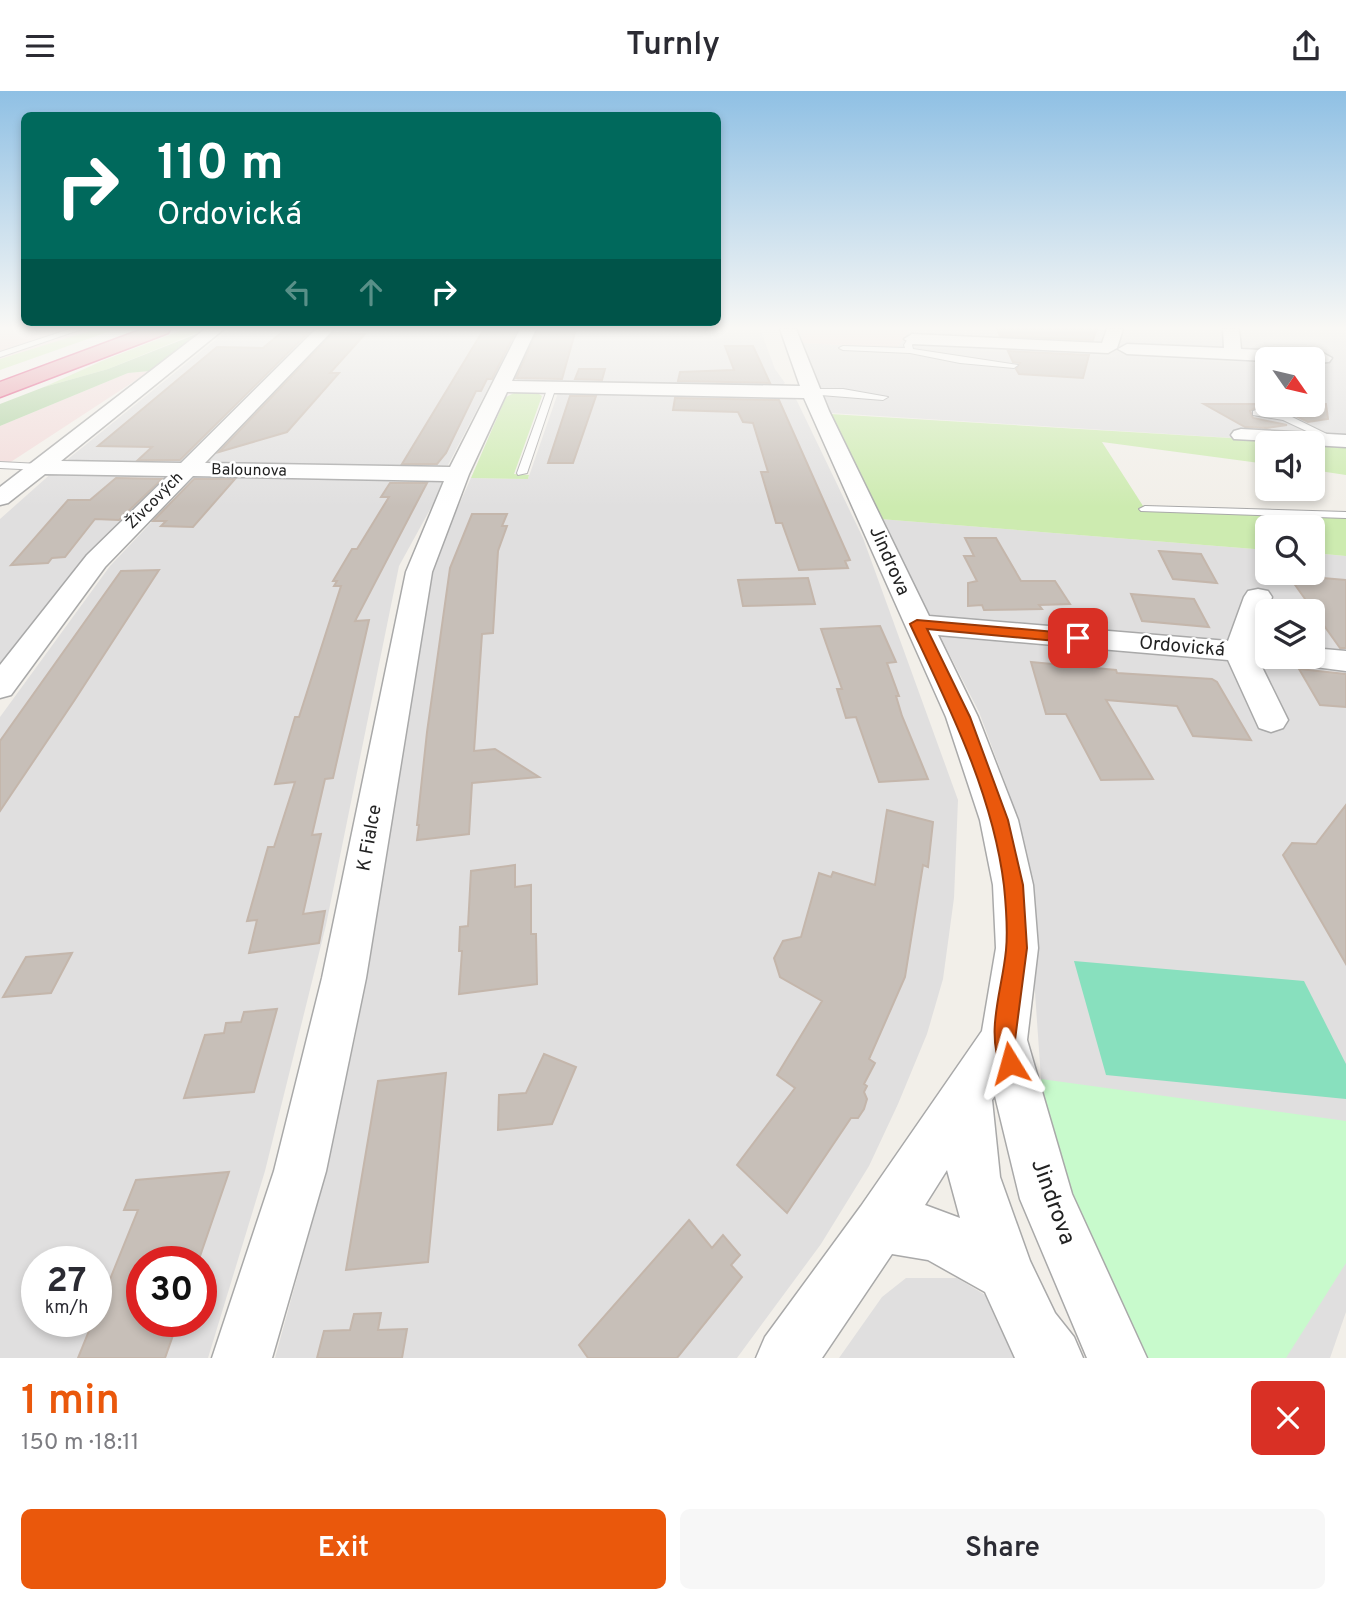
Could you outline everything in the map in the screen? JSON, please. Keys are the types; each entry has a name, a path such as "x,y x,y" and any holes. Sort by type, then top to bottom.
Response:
{"street":[{"path":"0,498 141,388"},
{"name":"Živcových","path":"0,687 96,561 268,388"},
{"name":"K Fialce","path":"242,1358 299,1171 344,978 419,572 458,474 498,388"},
{"path":"610,388 811,392"},
{"name":"Jindrova","path":"810,388 962,717 999,820 1013,885 1017,948 1004,1040 1047,1199 1117,1358"},
{"path":"1241,435 1340,441"},
{"name":"Balounova","path":"40,467 458,474"},
{"name":"Ordovická","path":"1258,597 1253,653 1271,720"},
{"name":"Ordovická","path":"917,624 1253,653"},
{"path":"1325,659 1346,661"},
{"name":"Jindrova","path":"786,1358 880,1226 1004,1040"},
{"path":"967,1094 974,1177 1005,1272 1034,1334 1053,1358"},
{"path":"880,1226 935,1234 1005,1272"}],"lane":[{"path":"522,473 552,388"},
{"path":"811,392 843,392 883,397"},
{"path":"1285,417 1340,441"},
{"path":"0,465 40,467"},
{"path":"1145,509 1346,515"}],"shaded area":[{"path":"91,388 124,388 0,469 0,426"},
{"path":"156,388 257,388 180,464 68,459"},
{"path":"280,388 488,388 448,465 421,468 206,464"},
{"path":"820,388 1255,388 1255,417 1325,417 1325,388 1346,388 1346,445 1325,444 1325,431 1255,431 1255,439 830,413"},
{"path":"559,390 794,397 797,401 863,538 958,800 954,898 943,979 927,1034 869,1166 821,1244 737,1358 275,1358 314,1216 356,1034 432,565 471,478 528,479"},
{"path":"54,471 170,475 77,567 0,666 0,519"},
{"path":"197,474 438,478 444,484 399,566 326,925 265,1171 217,1328 217,1246 126,1246 126,1337 214,1337 208,1358 0,1358 0,717 110,566"},
{"path":"880,519 1255,549 1255,585 1325,585 1325,554 1346,556 1346,1312 1330,1358 1136,1358 1051,1174 1041,1079 1026,862 1009,793 979,712"},
{"path":"906,1278 957,1278 987,1296 1024,1358 839,1358 882,1297"}],"green space":[{"path":"41,388 91,388 0,426 0,404"},
{"path":"516,392 536,392 542,396 514,474 529,475 528,479 471,478 506,397"},
{"path":"830,414 1255,440 1255,462 1102,442 1145,509 1346,515 1346,556 1325,554 1325,515 1255,515 1255,549 880,519"},
{"path":"1325,444 1346,445 1346,475 1325,472"},
{"path":"1074,961 1304,981 1346,1064 1346,1099 1106,1075"},
{"path":"1041,1079 1346,1121 1346,1263 1286,1358 1136,1358 1051,1174"}],"building":[{"path":"168,388 252,388 180,460 138,460 152,447 98,446"},
{"path":"280,388 326,388 287,432 219,452"},
{"path":"448,388 482,388 476,391 446,453 437,464 402,464"},
{"path":"570,396 596,396 573,463 548,463"},
{"path":"675,398 779,400 850,560 845,561 848,568 799,570 782,523 776,523 761,472 768,472 753,423 743,422 738,412 673,410"},
{"path":"1204,404 1255,404 1255,408 1250,411 1253,418 1287,425 1245,427"},
{"path":"1326,404 1328,419 1308,422 1298,417 1325,417"},
{"path":"116,478 162,479 119,520 95,519 65,557 52,558 48,563 11,565 68,500 90,500"},
{"path":"194,479 235,479 193,527 161,526 166,521 153,521"},
{"path":"390,483 427,483 355,621 369,620 333,778 325,779 312,835 321,834 303,914 325,911 319,943 249,953 257,920 247,921 268,847 274,847 295,782 275,784 295,717 299,717 341,586 334,586 337,581 333,581 352,549 357,549 389,497 381,497"},
{"path":"472,514 507,514 502,526 507,526 498,551 493,633 482,634 474,751 495,749 539,777 472,783 469,834 417,840 427,732 450,568"},
{"path":"965,538 996,538 1021,581 1055,581 1070,604 1039,605 1042,609 984,610 982,605 968,606 968,583 977,581 964,556 974,556"},
{"path":"1159,551 1201,554 1217,583 1173,579"},
{"path":"159,570 0,811 0,741 121,571"},
{"path":"808,578 815,604 743,606 738,580"},
{"path":"1325,578 1346,580 1346,648 1340,648 1325,627 1325,599 1305,599 1295,585 1325,585"},
{"path":"1131,594 1194,599 1209,627 1142,621"},
{"path":"880,626 896,662 887,663 899,696 896,696 902,716 928,779 879,782 856,717 846,718 837,689 842,689 821,629"},
{"path":"1031,662 1116,670 1117,673 1212,679 1217,682 1251,740 1193,736 1177,706 1106,700 1153,779 1101,780 1066,714 1046,714"},
{"path":"1299,669 1346,674 1346,707 1320,705"},
{"path":"1346,805 1346,964 1283,855 1292,843 1316,844"},
{"path":"887,810 933,822 928,867 923,865 905,977 869,1059 875,1063 864,1084 867,1086 864,1092 867,1099 864,1109 858,1118 851,1118 787,1213 737,1165 795,1088 777,1075 822,1001 780,977 774,958 783,941 801,937 819,873 831,877 833,872 875,885"},
{"path":"515,865 515,887 531,885 531,934 536,934 537,984 459,994 462,951 459,951 460,927 468,926 471,871"},
{"path":"72,953 51,993 3,997 26,957"},
{"path":"277,1009 254,1092 184,1098 205,1035 224,1033 226,1023 241,1022 244,1012"},
{"path":"544,1054 576,1067 552,1124 498,1130 499,1095 526,1093"},
{"path":"446,1073 428,1262 346,1270 378,1081"},
{"path":"229,1172 204,1246 126,1246 126,1337 172,1337 165,1358 78,1358 87,1337 112,1337 112,1274 138,1210 124,1210 136,1180"},
{"path":"689,1220 712,1248 723,1235 740,1255 731,1265 742,1277 677,1358 588,1358 579,1345"},
{"path":"381,1313 378,1330 407,1329 402,1358 317,1358 324,1331 350,1330 354,1314"}],"route":[{"path":"1010,1063 1004,1040 1017,948 1013,885 999,820 962,717 917,624 1078,638"}]}
